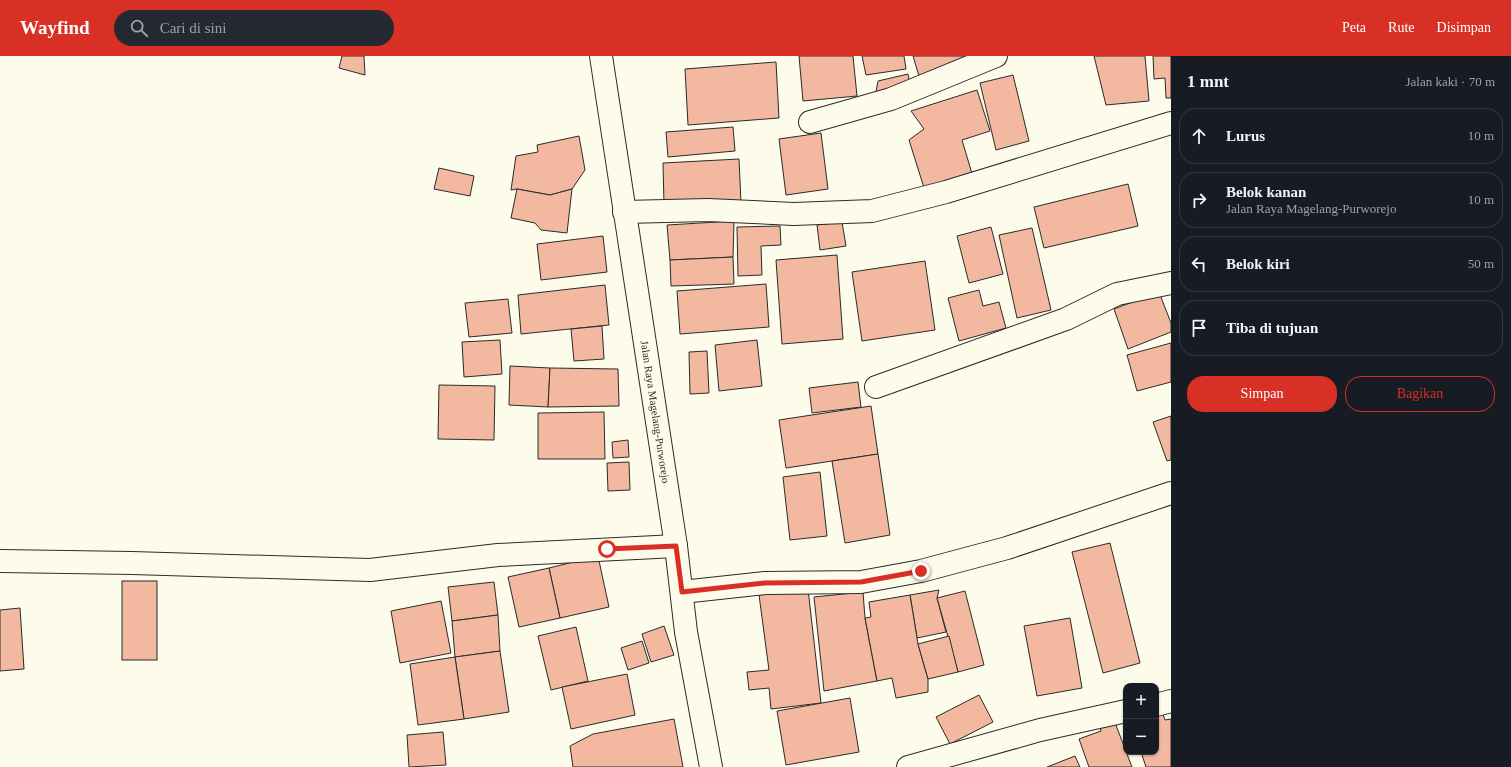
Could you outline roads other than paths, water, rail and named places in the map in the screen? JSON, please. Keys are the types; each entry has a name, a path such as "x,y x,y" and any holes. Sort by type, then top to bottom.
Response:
{"street":[{"name":"Jalan Raya Magelang-Purworejo","path":"601,56 676,546 686,632 712,767"},
{"path":"810,122 891,99 996,56"},
{"path":"624,212 708,210 794,214 872,211 946,192 1171,124"},
{"path":"876,387 1066,319 1117,294 1171,283"},
{"path":"682,592 765,583 861,582 921,571 1007,548 1171,493"},
{"path":"0,561 132,562 370,570 498,555 676,546"},
{"path":"1159,703 1171,701"},
{"path":"908,767 1040,730 1123,712"}]}
